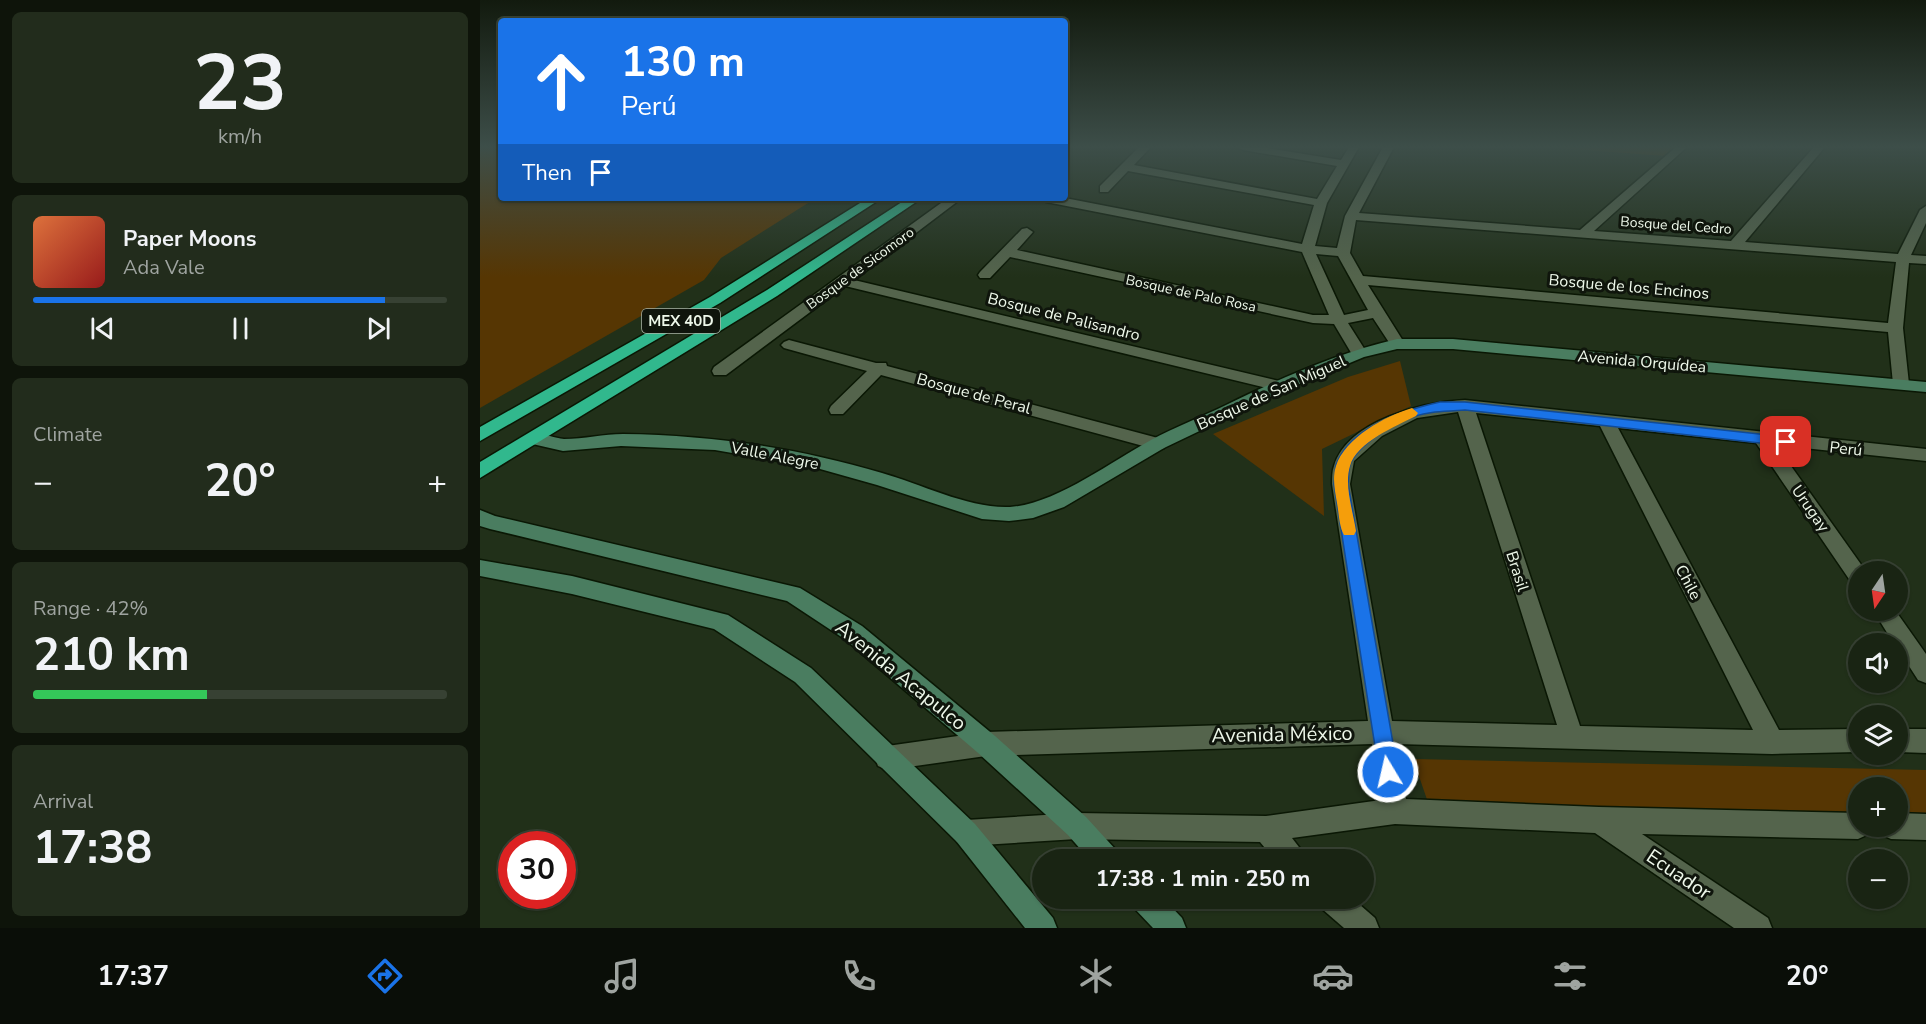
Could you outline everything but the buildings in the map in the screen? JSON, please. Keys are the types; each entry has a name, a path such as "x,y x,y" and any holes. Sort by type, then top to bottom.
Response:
{"highway":[{"name":"MEX 40D","path":"480,435 716,300 871,201"},
{"name":"MEX 40D","path":"480,471 772,293 911,201"}],"street":[{"path":"1252,190 1321,203"},
{"path":"1307,249 1311,230 1328,190"},
{"path":"1365,190 1351,216 1342,252 1397,344"},
{"path":"1584,233 1633,190"},
{"path":"1736,244 1782,190"},
{"name":"Bosque de Sicomoro","path":"720,371 952,201"},
{"path":"1061,201 1307,249 1342,252"},
{"path":"1901,384 1895,328 1903,258 1926,210"},
{"name":"Bosque del Cedro","path":"1351,216 1926,260"},
{"path":"985,275 1027,232"},
{"name":"Bosque de San Miguel","path":"1009,514 1033,511 1057,502 1158,444 1279,386 1359,353 1339,320 1307,249"},
{"name":"Bosque de Palo Rosa","path":"1007,252 1313,320 1339,320 1377,313"},
{"name":"Bosque de los Encinos","path":"1359,280 1895,328"},
{"name":"Bosque de Palisandro","path":"841,281 1279,386"},
{"name":"Avenida Orquídea","path":"1359,353 1397,344 1453,344 1926,387"},
{"name":"Bosque de Peral","path":"789,345 1158,444"},
{"path":"837,410 880,368"},
{"name":"Perú","path":"1395,811 1341,484 1343,466 1351,451 1380,428 1409,413 1440,407 1465,406 1924,458"},
{"name":"Brasil","path":"1465,406 1572,736"},
{"name":"Chile","path":"1606,423 1772,741"},
{"name":"Valle Alegre","path":"534,439 563,445 621,440 715,444 813,461 880,479 982,512 1009,514"},
{"name":"Urugay","path":"1763,440 1848,562"},
{"name":"Avenida Acapulco","path":"483,523 793,594 854,633 986,744 1077,826 1098,849"},
{"path":"480,568 572,585 720,621 803,675 966,833 1043,928"},
{"path":"1891,621 1926,673"},
{"name":"Avenida México","path":"887,758 986,744 1382,732 1848,741"},
{"path":"1908,741 1926,741"},
{"path":"966,833 1077,826 1266,829 1395,811 1599,820 1848,826"},
{"name":"Ecuador","path":"1599,820 1758,928"},
{"path":"1908,826 1926,827"},
{"path":"1266,829 1283,849"},
{"path":"1154,909 1172,928"},
{"path":"1343,909 1365,928"}],"shaded area":[{"path":"480,190 498,190 498,201 811,201 721,258 704,280 480,408"},
{"path":"1400,361 1411,406 1322,449 1324,516 1213,434 1348,377"},
{"path":"1413,759 1926,770 1926,818 1908,817 1908,777 1848,777 1848,817 1431,811"}],"slow traffic":[{"path":"1349,531 1341,484 1343,466 1351,451 1380,428 1412,413"}],"route":[{"path":"1388,772 1341,484 1343,466 1351,451 1380,428 1409,413 1440,407 1465,406 1786,442"}]}
